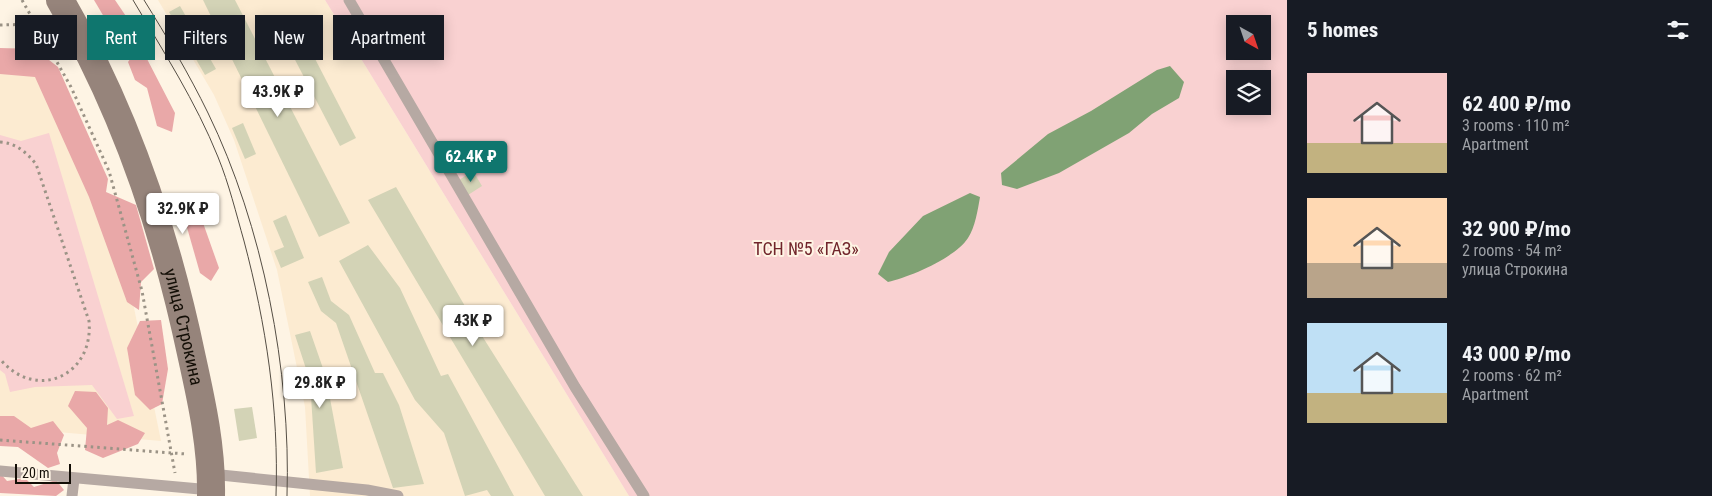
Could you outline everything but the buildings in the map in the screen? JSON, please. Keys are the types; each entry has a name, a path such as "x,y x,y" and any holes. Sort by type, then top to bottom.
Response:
{"street":[{"name":"улица Строкина","path":"60,0 109,95 148,193 182,310 207,427 211,487"}],"lane":[{"path":"349,0 575,387 644,496"},
{"path":"0,471 74,479 152,491 211,487 311,491 367,490 398,496"},
{"path":"72,496 74,479"}],"path":[{"path":"22,0 31,15"},
{"path":"0,25 15,25"},
{"path":"56,60 71,87 109,171 142,291 173,454 177,488"},
{"path":"0,142 18,147 36,164 89,321 90,330 84,355 67,373 55,379 30,380 18,375 0,359"},
{"path":"0,440 173,454"}],"shaded area":[{"path":"94,0 115,0 125,15 103,15"},
{"path":"158,0 325,0 334,15 333,60 362,60 629,496 310,496 305,407 277,270 234,140 214,95 193,60 245,60 245,15 167,15"},
{"path":"0,48 15,48 15,60 49,60 58,67 108,179 106,192 136,205 154,269 141,282 139,310 127,302 89,197 35,77 0,74"},
{"path":"15,48 15,60 36,60 68,123 131,293 161,441 0,427 0,50"},
{"path":"129,60 148,60 175,113 172,132 157,126 147,88 135,80 128,62"},
{"path":"1170,66 1184,82 1179,98 1152,114 1129,133 1059,173 1017,189 1002,185 1001,173 1048,134 1091,111 1157,70"},
{"path":"970,193 980,197 973,229 968,238 953,253 920,271 888,282 878,274 889,252 923,216"},
{"path":"194,215 202,220 219,268 211,281 200,273 186,224"},
{"path":"161,320 168,369 162,404 150,410 135,395 127,348 140,321"},
{"path":"75,391 96,392 108,408 107,425 118,420 145,433 138,444 103,458 85,450 87,428 68,406"},
{"path":"0,416 14,416 31,428 53,421 64,435 57,453 60,464 48,468 18,447 0,446"},
{"path":"0,473 7,481 25,478 34,487 56,480 64,490 56,496 0,493"}],"green space":[{"name":"ТСН №5 «ГАЗ»","path":"325,0 1287,0 1287,496 629,496 362,60 444,60 444,15 334,15"},
{"path":"49,133 134,416 117,419 92,385 35,387 10,392 5,374 0,370 0,135 21,141"}],"tram line":[{"path":"133,0 200,116 226,178 252,272 265,335 273,399 276,496"},
{"path":"144,0 178,56 208,113 244,203 258,251 270,300 284,399 287,496"}]}
